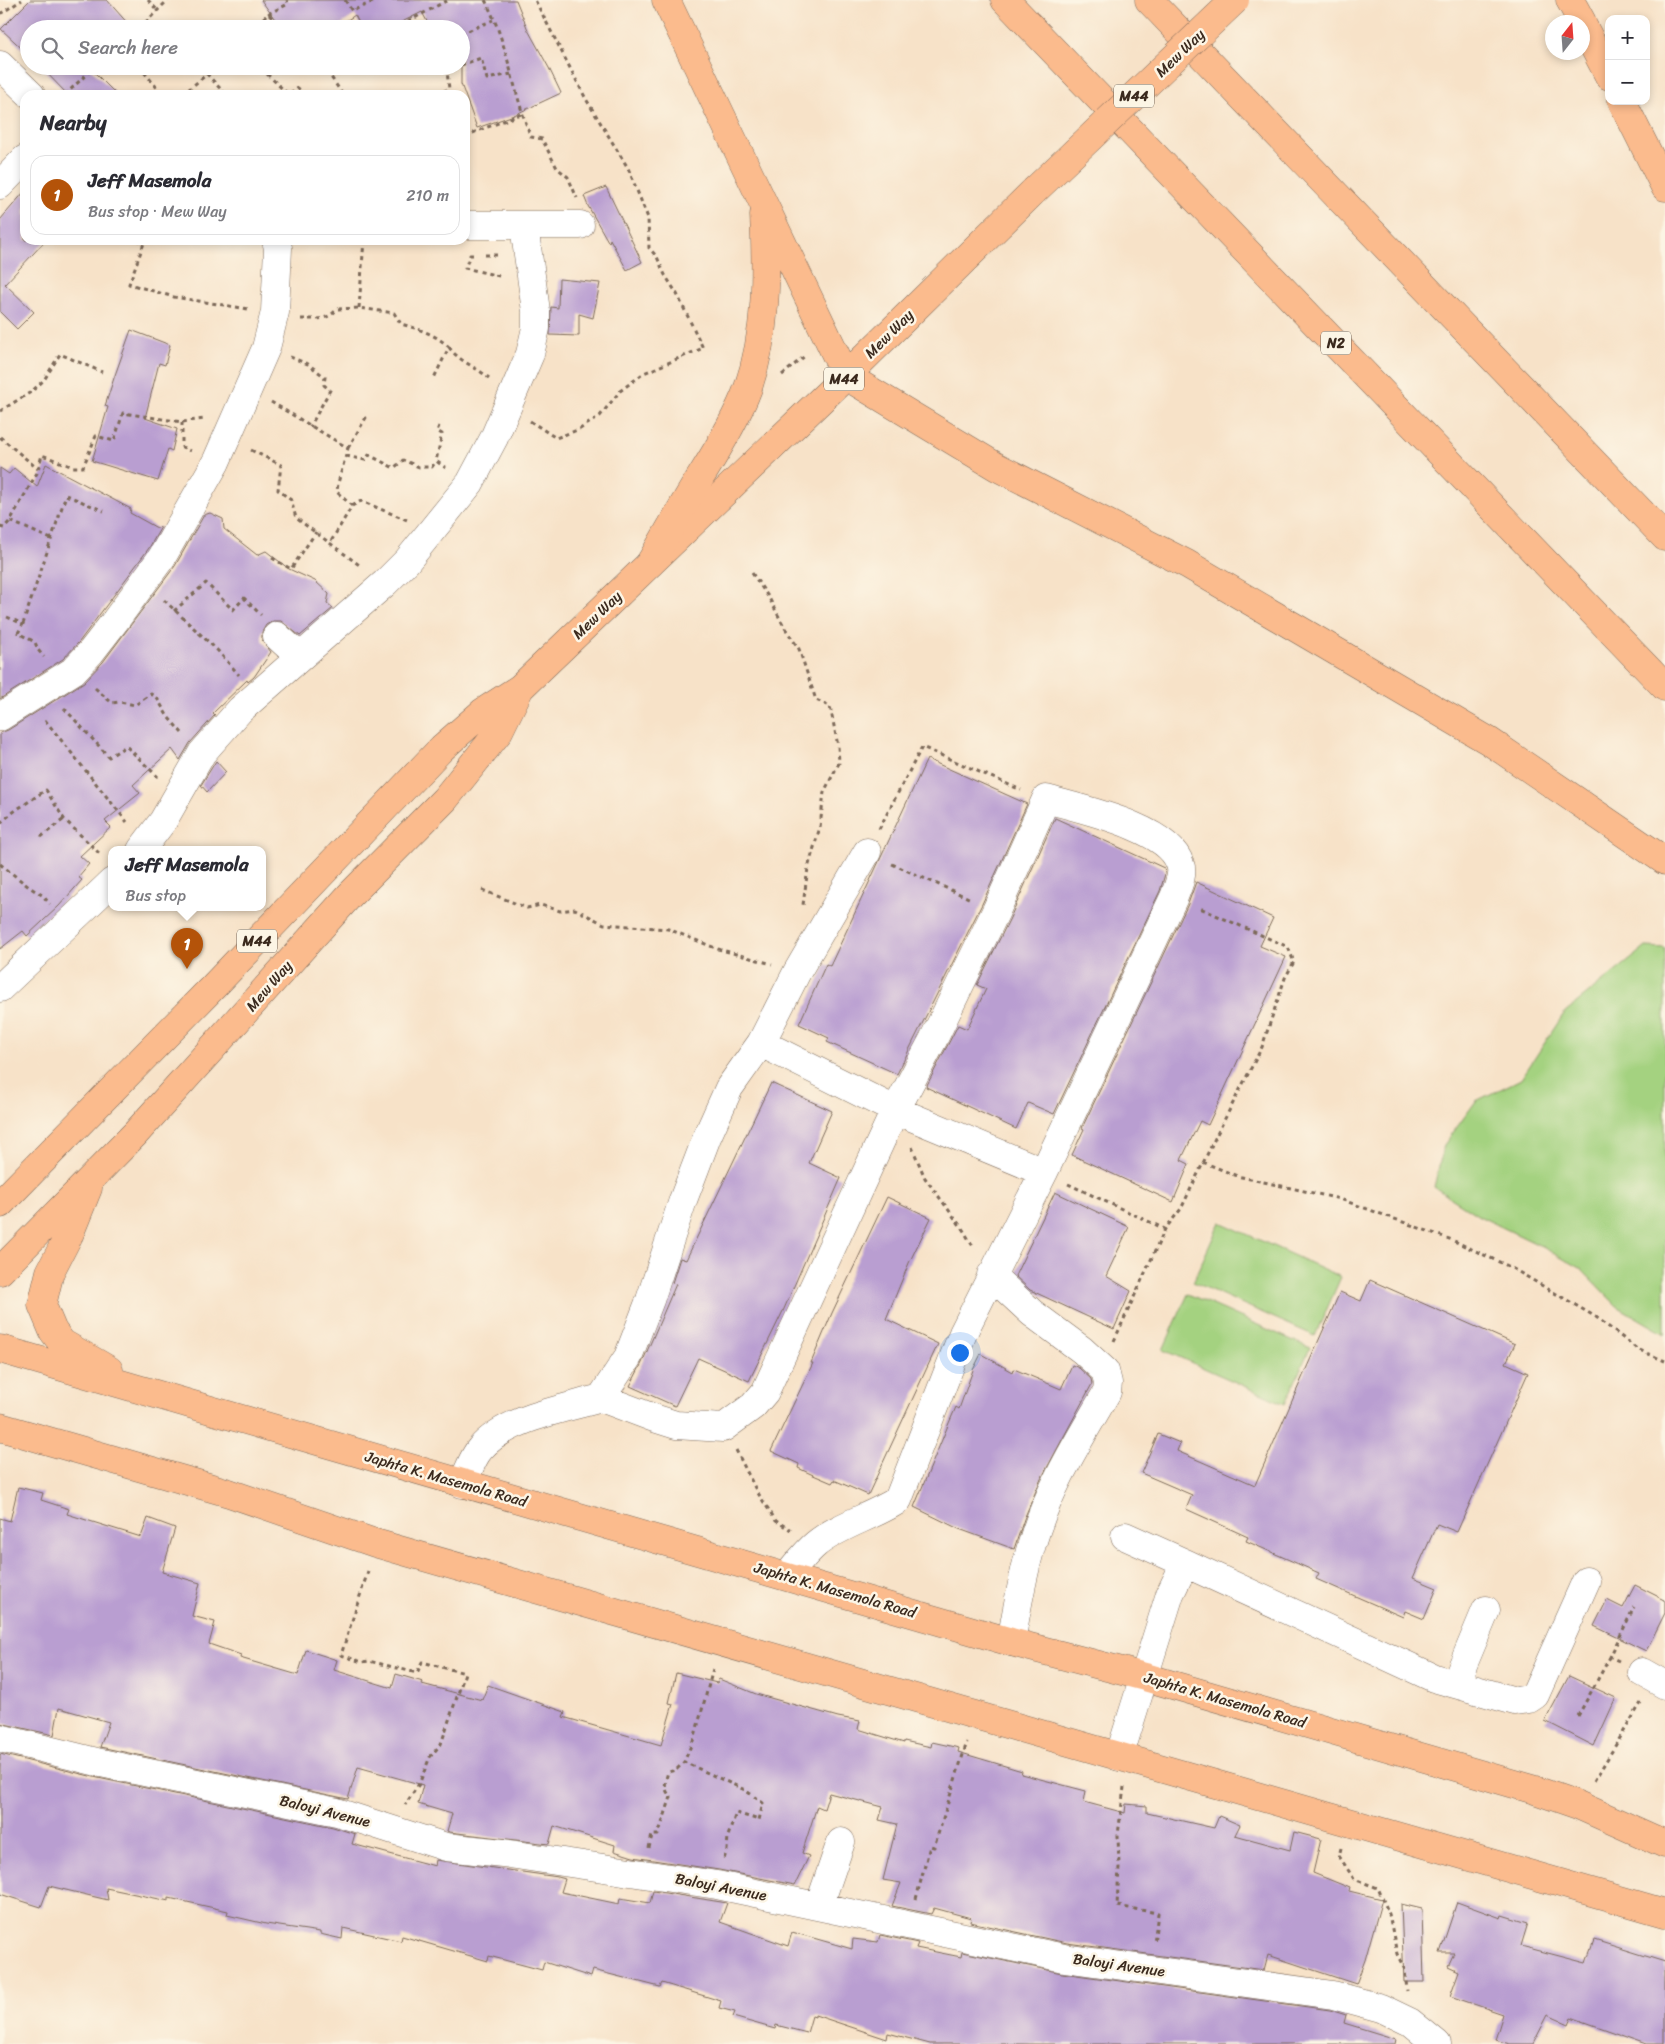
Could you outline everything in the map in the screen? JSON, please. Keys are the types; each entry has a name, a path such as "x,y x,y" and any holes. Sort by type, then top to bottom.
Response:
{"main road":[{"path":"666,0 846,376 997,467 1187,564 1489,741 1665,861"},
{"name":"N2","path":"1005,0 1665,687"},
{"path":"1150,0 1665,537"},
{"name":"Mew Way","path":"0,1204 212,988 442,748 483,712 520,688 846,376 1034,191 1235,0"},
{"path":"1570,0 1578,15"},
{"path":"1590,39 1605,68"},
{"path":"1624,105 1665,187"},
{"path":"650,563 719,447 748,389 759,347 764,301 766,254 764,204"},
{"name":"Mew Way","path":"0,1271 188,1076 344,901 445,799 498,733 520,688"},
{"path":"92,1177 70,1235 50,1272 42,1306 52,1331 62,1343 148,1393"},
{"name":"Japhta K. Masemola Road","path":"0,1349 1011,1642 1145,1677 1535,1790 1578,1805 1665,1844"},
{"path":"0,1427 229,1493 375,1543 1665,1913"}],"street":[{"path":"0,65 25,90"},
{"path":"0,185 20,164"},
{"path":"470,226 580,225"},
{"path":"144,846 163,820 202,753 256,694 385,583 430,534 470,483 514,394 530,354 536,328 536,311 524,226"},
{"path":"0,717 53,684 91,652 162,557 190,508 227,435 266,348 275,312 278,259 277,245"},
{"path":"277,636 300,657"},
{"path":"462,1484 480,1449 509,1427 601,1398 676,1425 723,1428 753,1406 766,1392 895,1110 933,1040 996,911 1046,799 1113,818 1140,829 1163,841 1174,851 1181,864 1181,875 1174,897 1044,1172 991,1275 960,1341 898,1500 816,1544 787,1576"},
{"path":"601,1398 628,1357 707,1137 730,1088 761,1043 797,972 867,852"},
{"path":"0,988 68,924 108,870"},
{"path":"761,1043 895,1110 1044,1172"},
{"path":"991,1275 1032,1313 1082,1350 1105,1371 1107,1376 1107,1392 1064,1470 1040,1522 1024,1572 1011,1642"},
{"path":"1125,1536 1434,1678 1514,1701 1529,1699 1535,1695 1586,1582"},
{"path":"1119,1757 1170,1594 1185,1563"},
{"path":"1454,1684 1486,1610"},
{"name":"Baloyi Avenue","path":"0,1738 101,1763 337,1812 446,1847 503,1853 642,1873 717,1886 1064,1958 1333,1995 1381,2008 1410,2022 1437,2044"},
{"path":"819,1906 841,1842"}],"path":[{"path":"0,14 22,0"},
{"path":"148,0 158,11"},
{"path":"148,20 168,0"},
{"path":"262,20 268,14 288,4 287,0"},
{"path":"345,0 352,11 377,0"},
{"path":"411,20 448,0"},
{"path":"485,0 511,74 521,114 531,138 542,139 557,168 568,177 576,194 580,225"},
{"path":"449,347 454,356 477,368 497,385 514,394 525,418 556,438 580,429 600,416 620,391 644,373 704,348 657,257 649,248 648,218 628,168 586,99 535,0"},
{"path":"268,14 275,20"},
{"path":"470,30 493,20"},
{"path":"470,62 481,58 487,79 511,74"},
{"path":"69,90 85,75"},
{"path":"146,75 159,90"},
{"path":"188,90 207,75"},
{"path":"209,75 222,90"},
{"path":"269,75 284,90"},
{"path":"331,75 340,90"},
{"path":"447,75 449,89 447,90"},
{"path":"470,134 521,114"},
{"path":"359,308 364,245"},
{"path":"494,255 470,255 465,268 506,278 531,278"},
{"path":"266,348 308,364 325,377 324,385 330,390 310,427"},
{"path":"779,377 812,350"},
{"path":"0,411 31,392 44,380 60,354 102,372"},
{"path":"247,391 280,406 310,427 348,448"},
{"path":"0,527 4,528 10,521 38,469 42,455 73,467 83,467 96,436 114,441 123,413 182,422 203,419 243,446 281,465 278,490 291,500 296,518 385,583"},
{"path":"352,506 337,492 338,483 348,448 367,416"},
{"path":"346,456 365,460 369,455 394,468 403,460 418,468 432,467 436,461 442,434 437,430 439,426"},
{"path":"0,436 38,469"},
{"path":"436,461 470,483"},
{"path":"104,511 66,495 23,624 18,632 35,642 64,709 109,757 126,746 176,795"},
{"path":"330,543 352,506 361,501 401,516 430,534"},
{"path":"10,521 51,539"},
{"path":"272,558 291,569 316,532"},
{"path":"752,573 770,598 785,628 799,649 816,700 830,706 838,746 839,763 824,792 815,847 808,868 802,913"},
{"path":"143,583 218,651 256,694"},
{"path":"174,612 206,583 233,610 244,598 277,636"},
{"path":"7,617 23,624"},
{"path":"53,684 90,690 96,688 112,703 120,702 134,705 152,694 157,698 168,717 194,747 202,753"},
{"path":"53,684 124,819 144,846"},
{"path":"996,911 867,852 922,747 1011,787 1046,799"},
{"path":"0,823 46,790 64,819 96,852 108,870"},
{"path":"41,837 64,819"},
{"path":"0,864 29,887 42,894 68,924"},
{"path":"482,890 527,908 542,905 560,911 575,909 604,924 668,929 718,949 797,972"},
{"path":"1095,1363 1112,1344 1165,1229 1181,1209 1262,1047 1285,978 1294,962 1288,947 1174,897"},
{"path":"895,1110 926,1178 962,1228 991,1275"},
{"path":"1203,1162 1237,1176 1340,1199 1452,1240 1510,1268 1596,1317 1637,1350 1665,1362"},
{"path":"1044,1172 1165,1229"},
{"path":"723,1428 740,1456 756,1490 776,1521 816,1544"},
{"path":"368,1570 341,1656 417,1673 422,1662 465,1673 441,1744 430,1757 419,1784 387,1828"},
{"path":"1578,1716 1610,1657 1634,1607"},
{"path":"642,1873 652,1835 658,1836 671,1797 667,1794 664,1786 668,1772 676,1770 684,1762 695,1736 721,1642"},
{"path":"1578,1805 1655,1679 1610,1657"},
{"path":"910,1926 930,1846 934,1847 975,1715"},
{"path":"1119,1757 1125,1789 1118,1835 1117,1906 1158,1913 1150,1970"},
{"path":"684,1762 745,1790 764,1804 758,1820 736,1813 728,1836 727,1850 717,1886"},
{"path":"1350,1822 1339,1856 1354,1879 1378,1888 1389,1914 1397,1954 1405,1970 1410,2022"}],"green space":[{"path":"1646,947 1665,948 1665,1334 1617,1306 1581,1269 1539,1245 1479,1216 1434,1187 1444,1145 1476,1101 1521,1079 1565,1012"},
{"path":"1220,1222 1341,1277 1315,1336 1193,1282"},
{"path":"1188,1294 1310,1348 1285,1404 1163,1350"}],"building":[{"path":"30,0 107,0 125,20 20,20 20,47 1,29"},
{"path":"261,0 516,0 528,30 561,93 514,115 477,128 470,109 470,90 463,90 461,84 461,75 470,75 470,20 426,20 422,12 406,20 358,20 355,15 348,20 275,20"},
{"path":"49,75 97,75 112,90 63,90"},
{"path":"606,187 642,262 627,270 610,239 609,243 584,196"},
{"path":"20,197 20,245 41,245 5,284 34,312 17,329 0,312 0,220"},
{"path":"559,279 600,283 593,318 579,314 579,336 550,335 551,307 558,308"},
{"path":"131,330 170,345 165,365 159,363 145,418 177,429 172,451 168,449 158,481 92,461 108,407 105,406"},
{"path":"46,464 131,509 130,513 157,528 161,527 149,548 79,642 63,659 0,699 0,468 9,474 14,468 37,487"},
{"path":"210,513 223,519 224,529 257,555 266,551 289,569 315,581 329,594 327,603 333,608 300,636 281,621 273,621 266,625 262,632 262,640 271,652 254,677 248,682 247,680 213,713 215,715 190,743 180,760 172,749 133,785 140,793 105,821 111,827 80,856 89,864 78,877 82,880 59,906 27,936 23,931 0,949 0,733 8,730 84,682 103,662 175,566 204,515"},
{"path":"927,759 1027,804 982,904 897,1074 827,1042 829,1038 799,1024 826,964 830,966"},
{"path":"216,761 226,772 207,792 201,785"},
{"path":"1055,818 1164,868 1165,874 1160,891 1054,1114 1028,1103 1016,1129 926,1087 958,1025 967,1029 986,989 977,985 1010,918"},
{"path":"1196,882 1273,918 1260,946 1286,957 1208,1125 1200,1121 1181,1160 1189,1164 1173,1202 1072,1155 1084,1129 1082,1128 1188,904"},
{"path":"771,1083 832,1111 809,1163 841,1178 784,1309 749,1381 698,1358 675,1406 630,1386 676,1284 672,1283 680,1258 686,1260"},
{"path":"1055,1192 1129,1227 1106,1276 1131,1291 1114,1329 1030,1290 1015,1276"},
{"path":"887,1197 931,1218 909,1263 886,1319 938,1344 868,1495 834,1480 832,1483 811,1474 798,1468 799,1464 771,1451 813,1363 811,1363 832,1313"},
{"path":"1370,1280 1515,1344 1506,1363 1528,1373 1457,1532 1437,1524 1413,1578 1437,1588 1424,1619 1405,1611 1403,1617 1316,1579 1319,1573 1246,1541 1248,1537 1186,1509 1192,1495 1141,1473 1158,1434 1180,1443 1177,1451 1255,1485 1340,1292 1361,1301"},
{"path":"981,1354 1013,1372 1014,1369 1061,1389 1072,1365 1079,1368 1091,1379 1092,1384 1041,1479 1014,1549 959,1529 914,1507 956,1407 959,1409"},
{"path":"18,1487 43,1493 41,1500 69,1509 67,1514 141,1537 148,1518 175,1528 162,1572 200,1583 192,1616 215,1622 209,1644 241,1655 240,1658 298,1675 306,1650 337,1660 334,1670 392,1688 396,1674 423,1682 422,1684 482,1700 488,1685 565,1712 563,1717 661,1745 673,1704 669,1703 676,1673 717,1683 719,1679 756,1694 838,1717 860,1721 858,1729 904,1743 904,1741 931,1747 932,1742 959,1748 958,1752 1022,1771 1021,1774 1086,1791 1084,1802 1125,1813 1126,1804 1147,1806 1147,1813 1214,1828 1219,1816 1240,1825 1235,1835 1290,1850 1294,1832 1321,1839 1313,1873 1350,1888 1349,1891 1382,1899 1365,1960 1356,1984 1268,1955 1264,1970 1067,1943 970,1922 971,1918 934,1908 931,1914 892,1906 901,1883 883,1880 897,1824 879,1820 883,1807 829,1793 824,1809 817,1806 802,1853 809,1856 795,1885 719,1870 633,1857 614,1851 615,1845 554,1826 549,1844 449,1832 447,1831 452,1814 418,1804 423,1785 358,1767 348,1799 100,1747 109,1722 59,1708 54,1735 0,1723 0,1518 10,1521"},
{"path":"1635,1585 1665,1600 1665,1613 1646,1651 1594,1626 1607,1600 1623,1608"},
{"path":"1569,1676 1616,1698 1594,1746 1545,1721"},
{"path":"0,1754 98,1778 333,1827 355,1834 352,1844 435,1866 436,1860 558,1877 565,1879 561,1892 619,1904 620,1898 650,1903 653,1891 727,1903 720,1922 788,1946 792,1932 852,1949 853,1939 878,1942 880,1935 918,1943 916,1948 961,1957 962,1952 1062,1973 1330,2010 1346,2015 1344,2023 1396,2039 1395,2044 930,2044 888,2033 887,2039 815,2015 815,2017 812,2016 807,2033 776,2025 775,2029 733,2017 735,2012 719,2008 721,2001 662,1983 660,1987 593,1970 591,1977 544,1962 542,1970 489,1956 488,1961 402,1936 401,1941 343,1928 342,1939 320,1934 320,1932 266,1924 227,1915 228,1911 169,1898 169,1901 106,1888 108,1900 49,1886 41,1907 0,1894"},
{"path":"1457,1902 1501,1918 1502,1915 1528,1923 1521,1946 1586,1963 1594,1940 1665,1962 1665,2044 1647,2044 1571,2017 1568,2024 1548,2015 1533,2044 1510,2044 1495,2040 1503,2014 1450,1996 1459,1971 1448,1966 1454,1953 1440,1953"},
{"path":"1401,1904 1422,1909 1424,1982 1404,1982"}],"place":[{"name":"Jeff Masemola","path":"187,969"}]}
